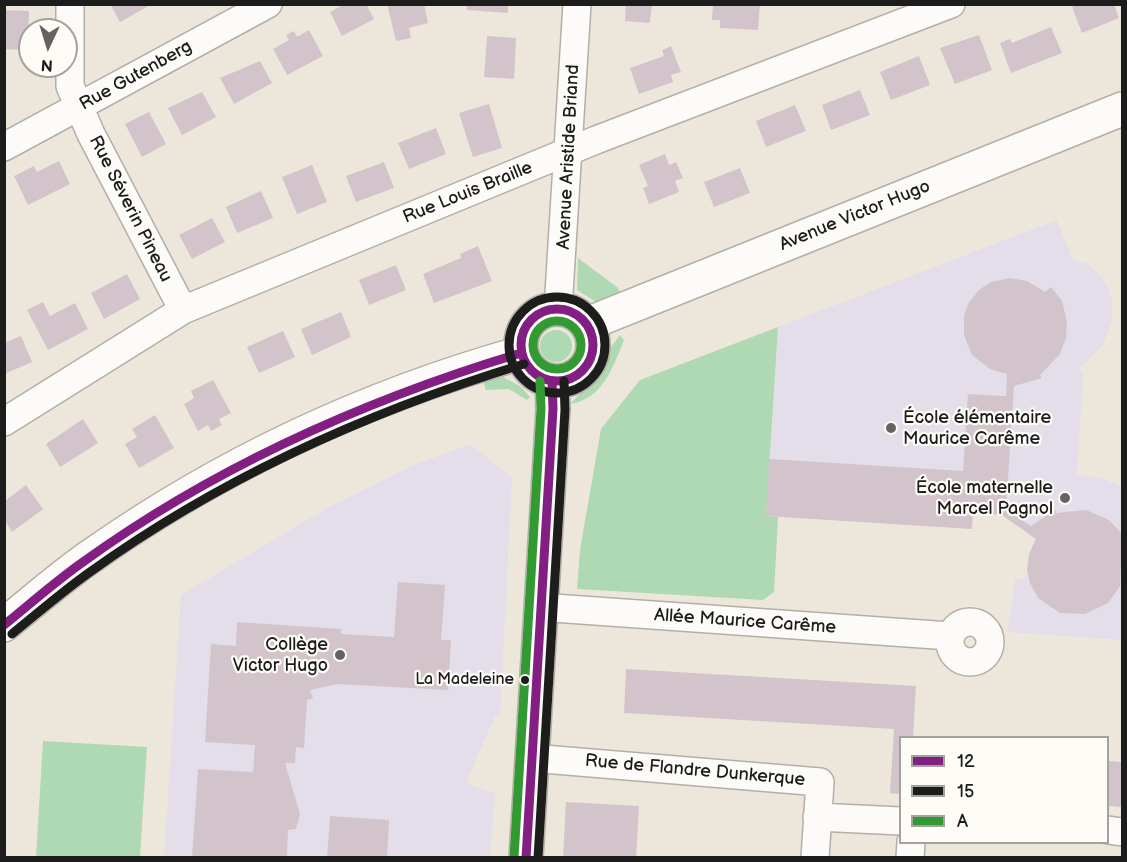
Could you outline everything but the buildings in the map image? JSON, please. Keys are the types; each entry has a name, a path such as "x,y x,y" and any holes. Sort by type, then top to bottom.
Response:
{"main road":[{"name":"Avenue Victor Hugo","path":"586,324 1122,109"},
{"path":"558,309 579,316 586,324 593,347 584,369 564,381 552,381 535,375 521,353 523,331 529,322 547,310 558,309"},
{"path":"4,625 93,554 200,486 332,418 470,367 521,353"},
{"path":"526,858 539,608 553,409 552,381"}],"street":[{"name":"Rue Séverin Pineau","path":"70,4 70,86 91,134 183,310"},
{"name":"Rue Gutenberg","path":"4,147 268,4"},
{"name":"Avenue Aristide Briand","path":"558,309 577,4"},
{"name":"Rue Louis Braille","path":"4,422 183,310 568,154 607,136 951,4"},
{"name":"Allée Maurice Carême","path":"539,608 950,636"},
{"name":"Rue de Flandre Dunkerque","path":"531,758 820,782 814,858"},
{"path":"817,817 899,820"}],"shaded area":[{"path":"1057,220 1073,260 1088,264 1101,277 1108,287 1112,300 1112,322 1103,345 1079,370 1083,374 1077,474 1104,479 1122,487 1122,640 1008,632 1015,580 1028,577 1028,557 1035,539 1002,515 973,513 972,529 766,516 778,327"},
{"name":"Collège Victor Hugo","path":"470,444 512,478 500,717 495,716 466,783 495,794 490,857 164,858 181,595 329,507 412,466"}],"green space":[{"path":"578,258 618,288 621,295 598,303 577,290"},
{"path":"778,327 766,516 778,517 774,592 763,600 577,589 580,550 601,429 640,380"},
{"path":"556,330 567,335 572,346 567,357 556,362 545,357 540,346 545,335"},
{"path":"620,335 624,340 616,361 599,389 591,396 570,404 598,375 607,352"},
{"path":"499,375 520,386 530,397 527,400 509,389 486,390 482,378"},
{"path":"43,741 147,747 140,857 36,857"}],"transit line":[{"name":"15","path":"557,297 575,301 591,311 601,327 605,345 601,363 591,379 575,389 557,393 539,389 523,379 513,363 509,345 513,327 523,311 539,301 557,297"},
{"name":"12","path":"557,309 571,312 583,319 590,331 593,345 590,359 583,371 571,378 557,381 543,378 531,371 524,359 521,345 524,331 531,319 543,312 557,309"},
{"name":"A","path":"552,321 562,321 574,328 581,340 581,345 581,350 574,362 562,369 552,369 537,358 533,350 533,340 544,325 552,321"},
{"name":"12","path":"4,625 73,569 134,527 239,466 349,414 405,392 521,353"},
{"name":"15","path":"12,634 60,594 140,538 245,477 354,425 524,364"},
{"name":"A","path":"514,857 541,409 540,381"},
{"name":"12","path":"526,858 553,409 552,381"},
{"name":"15","path":"538,858 565,410 564,381"}],"place":[{"name":"École élémentaire Maurice Carême","path":"891,428"},
{"name":"École maternelle Marcel Pagnol","path":"1065,498"},
{"name":"Collège Victor Hugo","path":"340,655"},
{"name":"La Madeleine","path":"525,680"}]}
